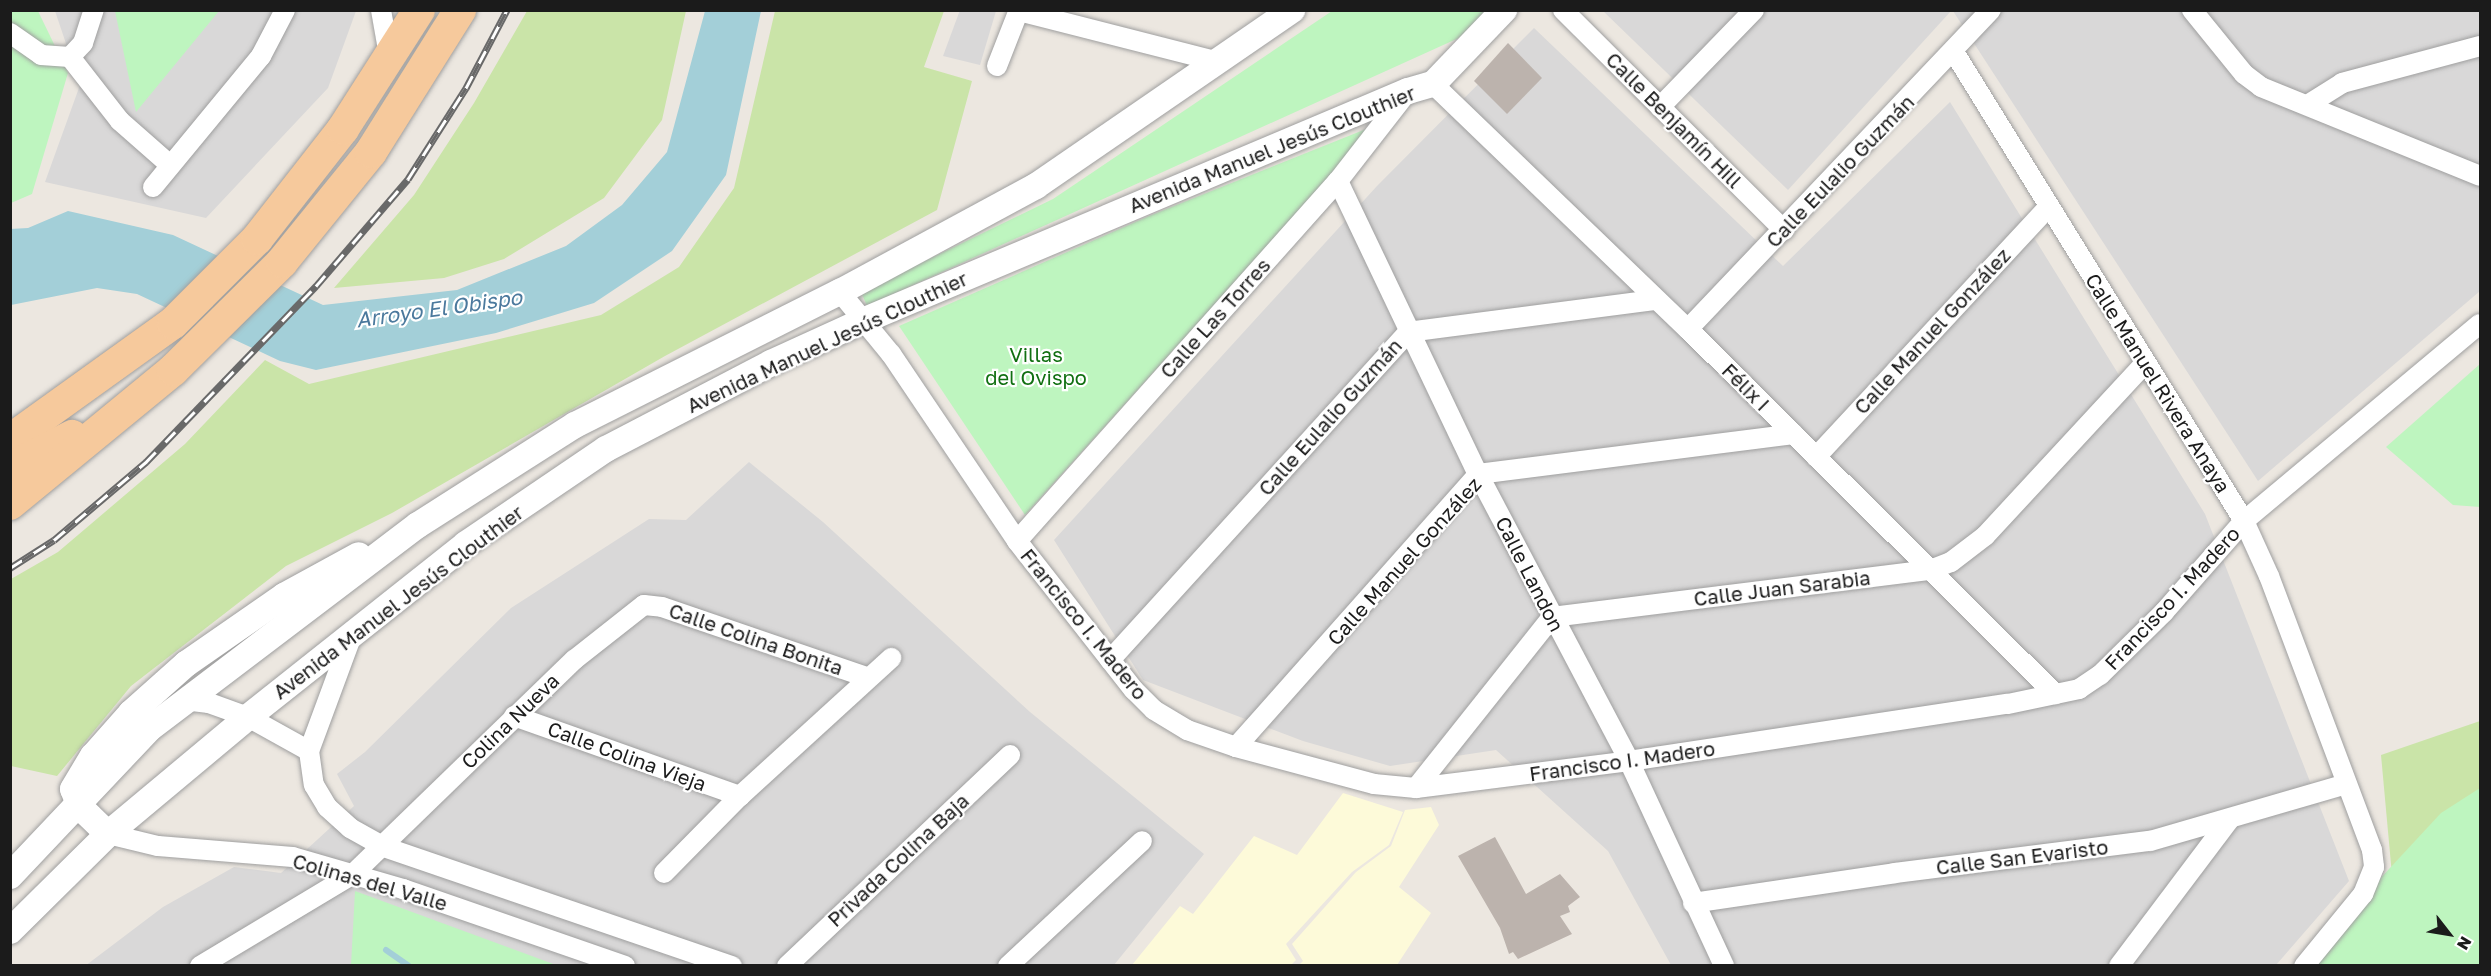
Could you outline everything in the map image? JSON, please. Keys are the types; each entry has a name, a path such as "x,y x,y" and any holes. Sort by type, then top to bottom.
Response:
{"main road":[{"path":"10,440 173,323 257,239 300,187 390,61 419,10"},
{"path":"10,504 202,344 282,262 371,152 460,10"},
{"path":"10,420 79,391"},
{"path":"10,468 120,411"}],"street":[{"path":"70,57 83,43 94,10"},
{"path":"153,187 261,56 285,10"},
{"path":"381,10 390,61"},
{"name":"Avenida Manuel Jesús Clouthier","path":"10,876 80,807 149,729 184,700 418,525 575,425 840,292 1036,186 1292,10"},
{"name":"Avenida Manuel Jesús Clouthier","path":"10,932 108,834 248,717 466,544 606,448 771,363 865,320 1408,91 1433,84 1504,10"},
{"name":"Calle Benjamín Hill","path":"1563,10 1784,230"},
{"path":"1660,107 1754,10"},
{"name":"Calle Eulalio Guzmán","path":"1688,329 1954,52 1991,10"},
{"path":"2192,10 2244,74 2278,94 2309,104 2481,176"},
{"path":"997,66 1019,11 1058,15 1219,62"},
{"path":"10,33 41,55 70,57 120,121 170,165"},
{"path":"2309,104 2342,83 2481,46"},
{"name":"Calle Manuel Rivera Anaya","path":"1954,52 2244,521 2270,576 2374,867 2363,894 2304,966"},
{"name":"Félix I","path":"1433,84 1654,300 1688,329 2055,694"},
{"name":"Calle Las Torres","path":"1017,541 1338,181 1408,91"},
{"name":"Calle Landon","path":"1338,181 1408,332 1478,474 1629,761 1724,966"},
{"name":"Calle Manuel González","path":"1816,457 2049,206"},
{"name":"Francisco I. Madero","path":"840,292 865,320 1017,541 1134,690 1167,720 1236,747 1374,784 1416,788 1629,761 2079,689 2100,675 2164,612 2244,521 2481,324"},
{"name":"Calle Eulalio Guzmán","path":"1110,660 1408,332 1654,300"},
{"name":"Calle Juan Sarabia","path":"1552,616 1930,570 1951,562 1985,536 2145,363"},
{"name":"Calle Manuel González","path":"1236,747 1478,474 1793,434"},
{"path":"108,834 80,807 73,789 93,756 131,713 186,664 284,596 418,525"},
{"name":"Calle Colina Bonita","path":"644,605 662,607 866,678"},
{"name":"Colina Nueva","path":"200,966 353,874 384,847 514,716 574,660 644,605"},
{"path":"1416,788 1552,616"},
{"name":"Colinas del Valle","path":"352,635 309,751 314,785 327,807 350,828 384,847 732,966"},
{"path":"664,873 740,796 891,657"},
{"path":"184,700 209,703 248,717 309,751"},
{"name":"Calle Colina Vieja","path":"514,716 740,796"},
{"name":"Privada Colina Baja","path":"786,966 1010,755"},
{"name":"Calle San Evaristo","path":"1693,903 1895,873 2150,841 2229,820 2346,784"},
{"path":"2119,966 2229,820"},
{"name":"Colinas del Valle","path":"108,834 158,846 293,857 353,874 625,966"},
{"path":"1008,966 1142,841"}],"shaded area":[{"path":"960,10 996,11 980,65 943,56"},
{"path":"55,11 356,11 328,88 206,218 45,182 80,85"},
{"path":"1603,11 1951,11 1788,190"},
{"path":"1953,11 2480,11 2480,291 2258,481"},
{"path":"1534,28 1783,266 1950,102 2205,514 2349,881 2276,965 1671,965 1608,851 1496,750 1390,766 1303,741 1143,680 1054,540 1377,186"},
{"path":"749,462 823,522 1030,712 1204,854 1114,965 85,966 163,907 234,867 281,873 354,806 337,774 365,752 511,608 649,519 686,520"},
{"path":"1343,793 1403,812 1389,845 1352,872 1286,944 1296,960 1291,965 1132,965 1180,906 1193,914 1254,836 1297,855"},
{"path":"1431,807 1439,825 1399,887 1431,913 1397,965 1299,965 1303,961 1292,944 1356,872 1391,846 1405,810"}],"green space":[{"path":"115,10 219,11 136,112"},
{"path":"11,11 38,11 68,73 32,194 11,203"},
{"path":"527,11 686,11 662,120 604,198 504,259 444,278 334,288 414,195 474,103"},
{"path":"775,11 944,11 924,67 972,81 937,210 665,356 392,513 286,566 131,686 57,776 11,766 11,579 58,552 185,444 265,360 309,384 601,315 679,267 734,188"},
{"path":"1332,11 1492,11 1472,32 867,306 861,292 1053,199"},
{"name":"Villas del Ovispo","path":"1376,125 1025,515 899,326 1149,216"},
{"path":"2480,364 2480,507 2453,505 2386,447"},
{"path":"2480,721 2480,965 2394,897 2381,755"},
{"path":"2480,788 2480,965 2299,966 2441,813"},
{"path":"355,891 556,965 351,965"}],"water":[{"name":"Arroyo El Obispo","path":"705,11 761,11 726,175 672,251 594,303 496,333 316,370 280,361 137,294 97,288 11,305 10,229 28,228 68,211 173,235 323,305 457,290 566,246 622,205 667,152"}],"building":[{"path":"1508,43 1542,78 1507,114 1474,81"},
{"path":"1495,837 1526,894 1560,874 1580,897 1568,906 1570,912 1560,916 1572,934 1518,959 1513,952 1509,954 1500,928 1458,856"}],"waterway":[{"path":"386,950 409,966"}],"railway":[{"path":"10,568 54,540 146,462 316,286 408,179 466,88 507,10"}]}
